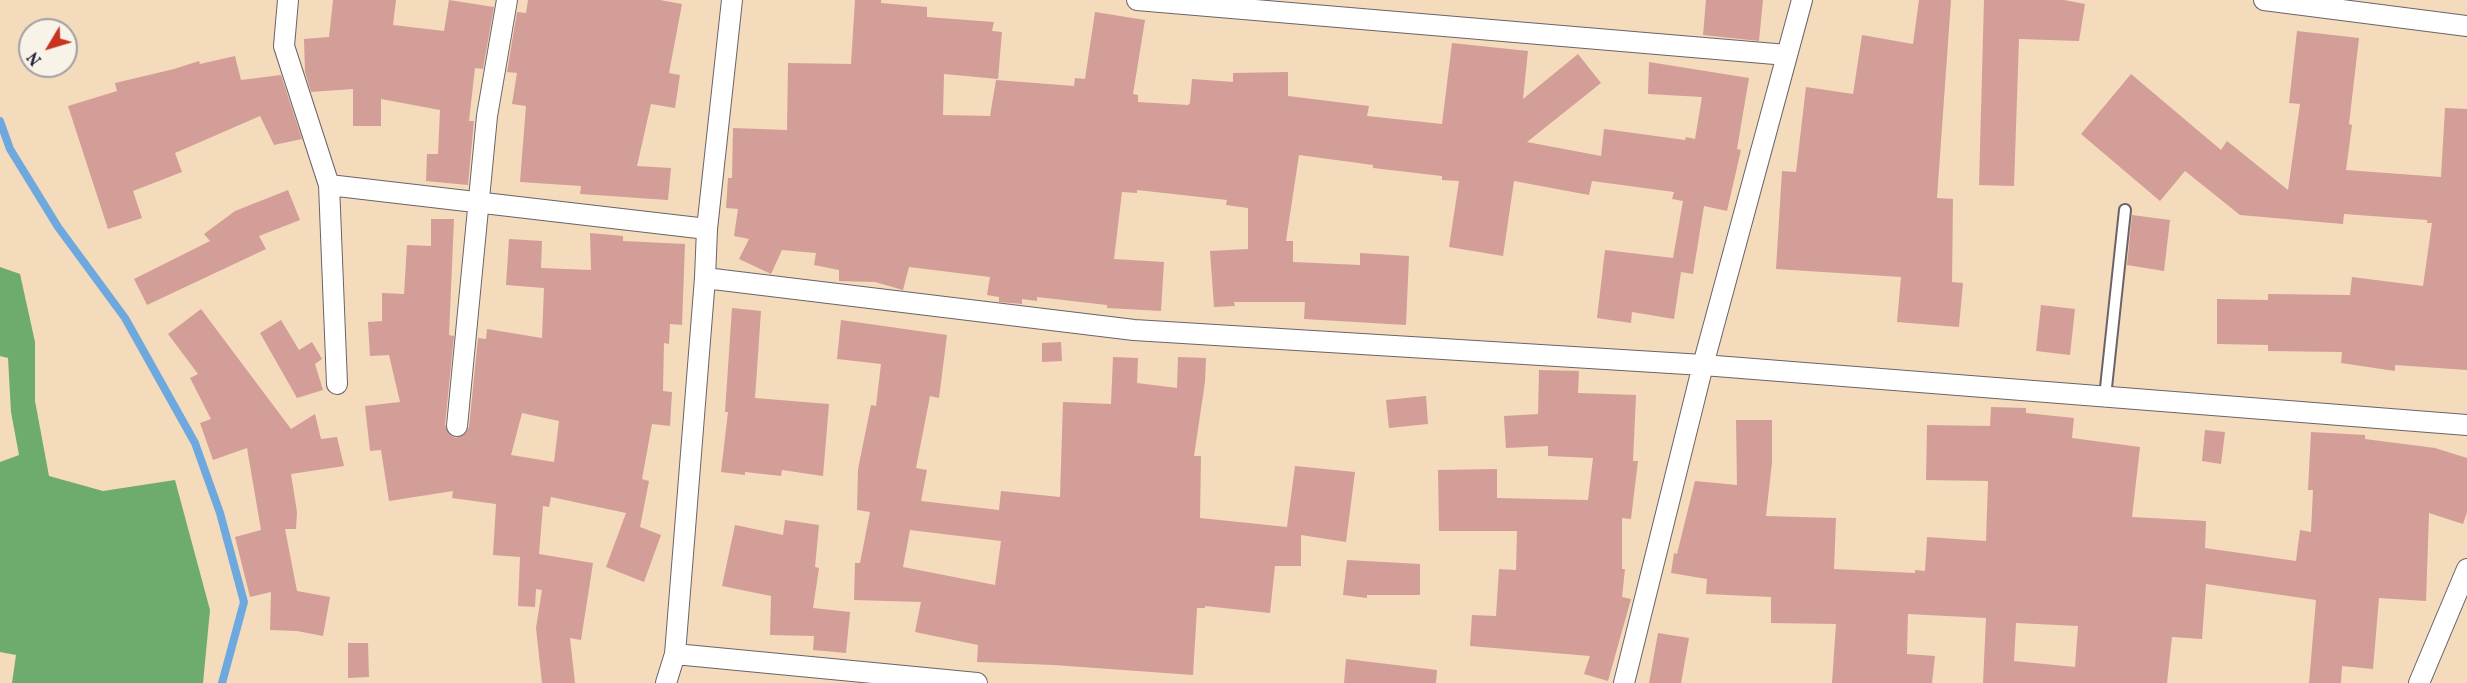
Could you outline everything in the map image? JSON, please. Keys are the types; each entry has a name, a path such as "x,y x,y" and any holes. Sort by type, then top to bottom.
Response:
{"street":[{"path":"288,0 284,46 329,185 337,384"},
{"path":"457,426 487,116 507,0"},
{"path":"666,683 675,654 707,229 732,0"},
{"path":"1137,0 1787,55"},
{"path":"1624,683 1703,365 1802,0"},
{"path":"2264,0 2467,26"},
{"path":"329,185 707,229"},
{"path":"705,278 1134,330 1703,365 2467,425"},
{"path":"2419,683 2467,569"},
{"path":"675,654 977,683"}],"lane":[{"path":"2105,396 2125,210"}],"green space":[{"path":"0,267 20,274 35,342 35,401 49,476 103,491 175,480 210,610 203,683 12,683 16,655 0,652 0,462 19,455 11,412 8,358 0,356"}],"building":[{"path":"333,0 396,0 393,25 444,31 449,0 494,7 483,69 475,68 469,121 474,121 468,185 426,181 427,154 438,154 440,110 381,99 381,126 353,126 353,89 311,92 305,72 304,39 329,37"},
{"path":"528,0 660,0 682,4 669,73 680,75 675,108 651,104 637,166 671,168 668,200 580,194 581,186 520,182 526,106 512,104 517,73 507,72 517,12 526,13"},
{"path":"855,0 881,0 881,3 927,7 927,17 994,22 992,31 1002,32 998,79 944,74 943,115 990,116 996,80 1074,86 1075,78 1085,79 1095,12 1145,20 1133,94 1138,95 1138,102 1188,105 1192,79 1233,82 1233,73 1288,72 1288,96 1369,106 1367,116 1442,124 1452,43 1528,51 1523,99 1578,54 1601,83 1527,142 1601,156 1604,129 1685,140 1686,137 1695,139 1702,97 1648,94 1649,62 1749,78 1737,149 1741,150 1727,211 1704,206 1693,274 1681,272 1674,319 1632,312 1631,323 1597,318 1605,250 1673,258 1683,201 1672,199 1674,192 1592,181 1589,195 1514,181 1503,256 1449,247 1459,181 1442,180 1442,176 1373,168 1373,165 1299,155 1286,241 1293,241 1293,262 1360,265 1360,253 1409,256 1406,325 1304,319 1305,302 1234,302 1235,306 1214,307 1210,251 1248,249 1248,208 1226,205 1227,200 1137,190 1137,193 1122,192 1114,259 1164,262 1161,311 1107,308 1107,305 1037,297 1037,301 1022,299 1022,304 999,302 999,297 987,295 990,277 909,267 903,290 875,282 839,281 839,270 814,265 816,253 782,250 771,274 739,259 749,239 734,236 738,209 726,208 728,178 732,178 733,128 787,130 788,63 851,64"},
{"path":"1706,0 1763,0 1759,41 1703,35"},
{"path":"1919,0 1951,0 1937,198 1953,199 1952,282 1963,283 1959,327 1897,322 1901,277 1776,269 1782,171 1796,172 1806,87 1853,94 1862,35 1913,44"},
{"path":"1984,0 2064,0 2085,4 2079,41 2019,39 2014,186 1979,185"},
{"path":"2297,31 2359,38 2346,170 2441,177 2445,108 2467,109 2467,370 2395,365 2395,371 2341,363 2342,352 2268,351 2268,345 2217,344 2217,299 2268,300 2268,294 2350,295 2352,277 2423,286 2432,223 2427,223 2427,220 2344,214 2343,224 2240,215 2185,171 2160,201 2081,134 2131,74 2221,150 2227,141 2288,190 2300,104 2289,103"},
{"path":"235,56 241,80 281,75 302,139 274,145 260,116 175,153 182,172 133,191 142,218 108,229 68,106 117,91 115,83 199,61 200,64"},
{"path":"288,190 300,220 259,236 266,249 147,305 134,279 210,241 204,234 235,211"},
{"path":"2132,215 2170,220 2164,271 2127,265"},
{"path":"431,219 454,219 449,335 454,336 445,425 450,435 456,438 466,433 469,427 478,338 486,339 487,329 542,338 544,288 506,285 509,239 542,241 541,268 591,270 590,233 623,236 623,241 685,244 682,325 670,324 669,344 664,343 663,391 672,392 670,426 652,424 642,479 649,481 640,527 661,535 644,582 606,567 626,513 551,497 549,507 543,506 539,554 593,563 581,640 570,638 575,683 542,683 536,628 542,590 536,589 535,607 518,606 520,557 493,555 496,504 452,498 453,491 389,501 381,450 370,451 365,406 400,402 389,355 370,356 368,322 382,321 382,293 404,294 407,245 431,246","holes":["522,413 559,421 554,462 511,455"]},
{"path":"2041,305 2075,309 2070,355 2036,351"},
{"path":"732,308 761,311 755,398 829,404 823,476 782,470 781,476 721,472 728,412 725,412"},
{"path":"201,309 291,429 315,414 321,439 337,437 344,466 291,474 297,512 296,529 285,529 297,591 330,597 323,636 297,631 270,630 271,592 250,597 235,537 261,530 247,448 213,460 200,423 211,419 190,378 198,374 168,334"},
{"path":"281,320 299,350 312,342 322,359 315,364 323,390 297,398 260,333"},
{"path":"841,320 947,335 939,398 930,396 916,468 927,470 921,501 999,510 1001,491 1060,497 1063,402 1111,404 1113,357 1138,358 1137,383 1177,388 1178,357 1206,358 1205,382 1194,456 1201,456 1200,518 1287,527 1295,466 1355,472 1346,542 1301,535 1301,566 1275,566 1270,613 1205,606 1205,608 1197,608 1193,675 977,662 978,645 915,632 921,602 854,600 855,563 860,563 870,512 857,510 858,469 871,405 876,406 881,364 837,359","holes":["910,530 1001,541 995,585 903,567"]},
{"path":"1061,342 1062,361 1042,362 1042,343"},
{"path":"1539,370 1579,371 1578,393 1636,395 1633,461 1638,461 1631,519 1622,518 1622,569 1625,569 1622,597 1631,599 1608,681 1584,674 1590,656 1470,646 1472,615 1496,616 1499,569 1516,570 1517,531 1439,531 1438,470 1497,469 1497,498 1588,500 1593,458 1548,456 1548,446 1506,448 1504,416 1538,414"},
{"path":"1426,396 1428,424 1389,428 1386,400"},
{"path":"1991,407 2026,408 2026,413 2074,418 2072,438 2140,447 2132,517 2206,521 2205,548 2296,561 2300,530 2311,532 2313,490 2308,490 2311,432 2365,435 2365,439 2435,448 2467,458 2467,512 2463,524 2429,513 2426,601 2379,598 2373,669 2342,666 2341,683 2309,683 2316,600 2206,584 2202,639 2172,637 2167,683 1983,683 1986,618 1908,614 1907,654 1935,656 1932,683 1832,683 1836,624 1771,623 1771,597 1706,594 1707,579 1671,573 1674,553 1677,554 1695,481 1737,485 1736,420 1772,420 1772,462 1766,516 1836,518 1834,569 1915,573 1915,570 1925,571 1927,537 1986,541 1988,481 1926,480 1927,425 1990,426","holes":["2016,623 2078,626 2075,667 2014,661"]},
{"path":"2205,430 2225,432 2221,464 2202,461"},
{"path":"785,520 819,525 815,567 819,568 813,608 850,612 846,653 813,650 814,636 770,635 771,596 722,586 735,525 783,535"},
{"path":"1347,560 1420,564 1420,595 1367,595 1367,598 1343,595"},
{"path":"1658,633 1689,638 1681,683 1649,683"},
{"path":"348,643 368,643 369,677 348,678"},
{"path":"1346,659 1437,670 1436,683 1344,683"}],"waterway":[{"path":"0,121 10,149 58,227 125,318 195,443 220,513 244,602 222,683"}]}
